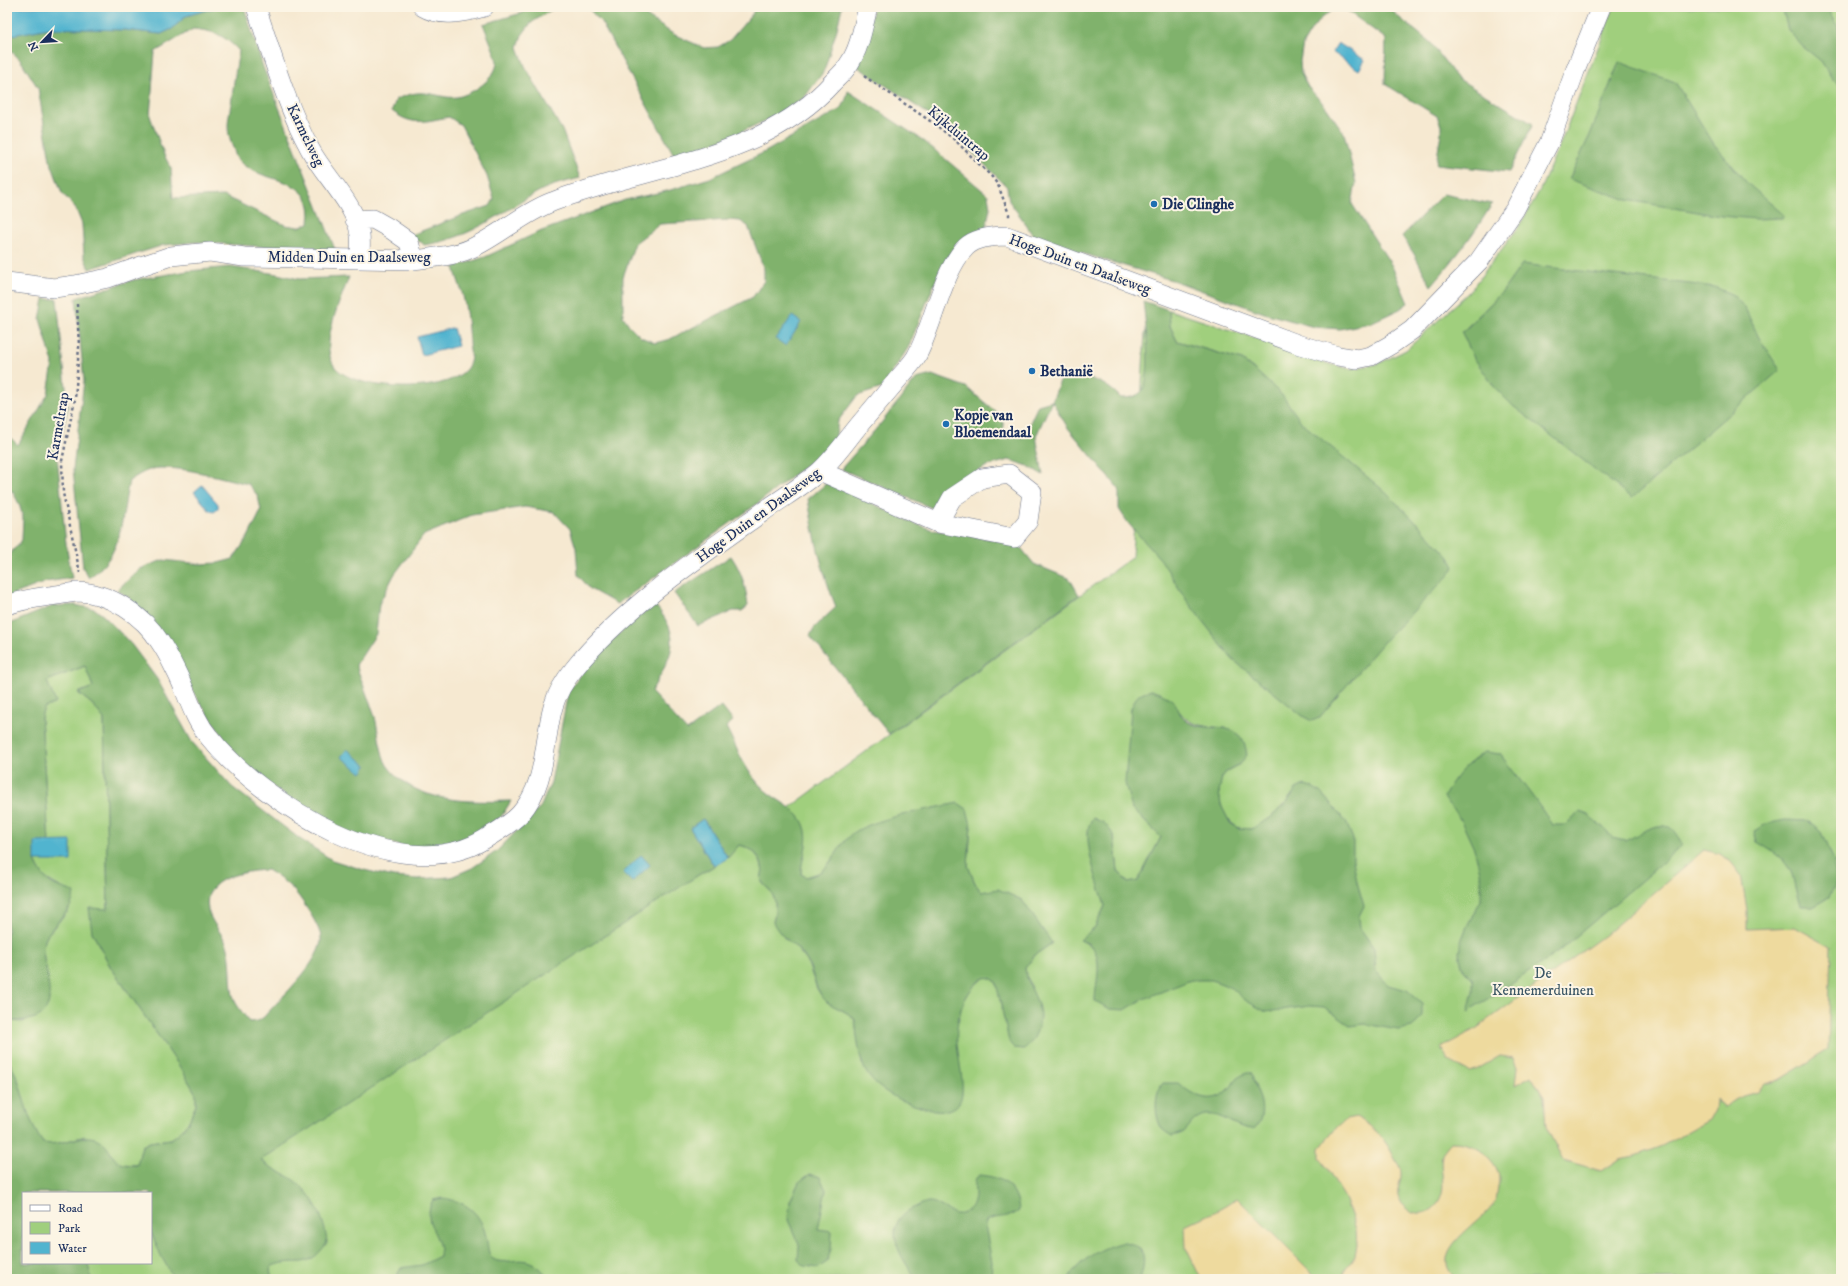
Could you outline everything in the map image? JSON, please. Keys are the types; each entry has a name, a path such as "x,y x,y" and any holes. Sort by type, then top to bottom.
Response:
{"street":[{"name":"Karmelweg","path":"256,7 286,92 310,149 326,175 346,201 355,220 360,234 360,259"},
{"path":"423,7 428,10 450,13 484,7"},
{"name":"Midden Duin en Daalseweg","path":"7,282 47,287 74,286 108,278 171,256 210,252 244,257 414,260 442,256 475,247 550,202 584,190 717,154 798,114 819,97 849,64 861,35 868,7"},
{"name":"Hoge Duin en Daalseweg","path":"7,605 35,598 80,592 106,598 145,622 164,647 178,675 198,724 202,729 230,761 278,800 324,828 364,845 427,855 457,851 481,842 519,815 530,798 540,779 545,759 546,741 554,702 566,680 588,653 618,623 666,583 820,471 916,358 952,267 966,247 985,238 1007,236 1300,345 1338,356 1357,359 1370,356 1392,344 1412,330 1478,261 1515,209 1550,141 1575,71 1601,7"},
{"path":"355,220 373,219 389,228 409,242 414,260"},
{"path":"820,471 938,523 1014,538 1028,521 1032,492 1009,474 982,478 952,498 938,523"}],"path":[{"name":"Kijkduintrap","path":"858,71 936,125 956,141 992,177 998,185 1009,214 1007,236"},
{"name":"Karmeltrap","path":"74,286 77,296 79,347 76,399 62,461 62,469 63,493 67,517 80,568 80,592"}],"green space":[{"path":"217,7 244,7 263,67 336,252 197,242 164,245 89,269 84,256 82,224 75,207 62,193 50,160 38,88 21,61 7,46 7,36 49,28 125,30 161,34 172,29 186,16","holes":["193,29 218,35 228,41 239,51 228,124 229,136 237,159 249,169 297,188 305,196 309,207 309,223 299,227 285,225 224,196 173,198 171,168 164,155 150,116 155,52"]},
{"path":"532,7 556,7 531,23 522,35 518,47 525,66 562,130 580,178 543,190 484,224 456,237 441,242 424,245 421,242 406,237 490,206 494,199 487,176 461,125 449,117 419,122 406,119 392,111 396,99 416,93 457,97 469,93 482,85 488,80 496,68 497,62 483,24 522,13"},
{"path":"585,7 633,7 673,34 704,48 718,47 730,40 753,13 754,7 842,7 824,71 804,98 771,118 734,135 700,148 674,155 601,22 588,8"},
{"path":"874,7 1337,7 1321,18 1303,44 1300,61 1301,74 1308,87 1326,107 1344,133 1356,183 1352,204 1392,266 1408,303 1400,309 1370,323 1340,329 1314,327 1264,313 1175,281 1035,239 1009,201 1007,187 952,132 858,67"},
{"path":"1342,7 1390,7 1396,15 1431,43 1457,78 1533,124 1509,172 1436,164 1441,133 1441,126 1437,116 1385,84 1386,39"},
{"name":"De Kennemerduinen","path":"1614,7 1841,7 1841,1279 7,1279 22,1264 152,1264 152,1215 716,865 726,858 739,845 747,847 759,858 762,869 762,882 773,895 775,903 773,922 785,939 794,945 807,961 817,989 827,1002 851,1015 855,1021 862,1064 959,1020 962,1004 971,989 984,977 990,977 996,982 1032,988 1026,975 1025,968 1035,955 1052,943 990,891 981,892 975,883 968,866 971,825 851,835 822,872 806,877 801,874 805,831 803,823 798,815 789,808 1132,557 1145,332 1254,369 1242,360 1177,341 1170,326 1169,310 1286,348 1317,361 1350,369 1378,364 1406,350 1469,292 1518,228 1540,190 1563,137","holes":["1516,273 1496,320 1462,332 1503,291","1131,709 1180,712 1189,721 1194,723 1226,728 1240,764 1229,770 1223,776 1219,792 1223,811 1234,825 1241,829 1255,828 1270,818 1280,809 1295,791 1302,786 1310,797 1092,947 1081,940 1095,927 1105,906 1100,888 1114,835 1118,871 1128,883 1138,881 1161,837 1132,809"]},
{"path":"1782,7 1826,7 1838,27 1841,40 1841,85 1833,80 1821,61 1802,46 1788,30"},
{"path":"1619,62 1675,82 1714,144 1747,183 1784,215 1782,218 1756,219 1721,216 1627,200 1569,179 1590,135"},
{"path":"848,91 924,141 988,195 990,208 986,228 979,230 958,242 941,268 908,348 882,388 857,396 838,421 835,442 757,504 617,604 590,589 578,575 576,548 570,529 554,512 525,507 472,515 424,535 394,575 379,604 376,634 356,665 375,717 381,749 387,765 398,778 427,794 461,800 511,801 501,817 475,834 428,852 330,829 246,767 193,692 151,621 128,597 117,590 140,569 163,560 200,564 218,563 233,559 248,537 261,511 258,496 248,484 204,473 170,468 156,468 144,472 129,481 119,537 116,545 110,557 99,570 89,578 83,568 73,469 84,381 76,298 133,280 188,271 230,267 299,279 349,277 337,308 330,333 330,355 333,364 343,374 360,381 381,385 404,387 426,386 447,381 462,373 471,360 465,305 454,267 485,257 539,232 625,200 667,191 710,178 765,152 841,109","holes":["729,220 740,221 748,226 764,269 764,281 753,297 670,339 655,343 641,337 629,325 623,316 623,277 635,243 660,224"]},
{"path":"1443,194 1492,204 1478,226 1431,286 1414,254 1402,236"},
{"path":"1522,264 1715,287 1733,295 1745,308 1760,340 1780,370 1632,498 1513,406 1495,388 1474,358 1462,333 1503,291"},
{"path":"44,299 57,299 68,407 57,456 66,544 72,578 46,582 7,597 7,557 22,540 23,517 13,492 7,488 7,434 18,445 48,394 53,363 40,319"},
{"path":"1143,301 1169,310 1170,326 1177,341 1242,360 1256,371 1282,395 1302,423 1383,490 1421,527 1449,557 1454,567 1449,575 1387,638 1319,718 1312,721 1304,717 1232,659 1187,601 1161,560 1128,523 1119,509 1119,489 1068,428 1052,401 1060,381 1069,375 1098,381 1110,388 1121,398 1138,395 1142,391 1145,384 1148,361"},
{"path":"932,375 966,387 1002,417 1004,430 1023,438 1038,405 1052,401 1036,436 1043,475 1028,466 1009,460 987,466 965,479 932,508 841,469 882,422 916,379"},
{"path":"828,482 911,522 933,530 1017,543 1034,564 1070,579 1079,595 889,734 810,636 814,628 836,607 819,554 808,499"},
{"path":"731,556 743,580 748,606 742,611 733,611 698,626 674,593"},
{"path":"75,605 95,609 105,617 131,644 157,679 192,742 232,787 300,839 332,860 394,877 417,879 451,877 472,868 497,851 541,806 551,782 568,692 590,660 640,615 655,605 670,628 672,639 669,658 651,692 687,731 721,706 733,721 726,727 753,777 766,791 795,812 804,824 807,836 801,874 806,877 815,875 822,871 846,840 861,828 903,815 958,803 967,809 971,825 968,866 975,883 981,892 998,889 1022,900 1052,943 1035,955 1025,968 1040,1014 1036,1034 1029,1045 1024,1049 1014,1048 1009,1042 996,982 989,978 985,978 972,988 964,1002 957,1026 957,1043 962,1086 961,1097 957,1105 949,1110 935,1110 914,1105 891,1095 877,1085 866,1072 861,1060 855,1020 849,1014 827,1002 823,998 817,988 810,966 804,955 776,928 773,922 775,903 773,895 762,882 761,862 757,855 751,849 739,845 728,858 703,819 690,828 714,866 261,1160 295,1181 308,1193 313,1201 324,1226 327,1243 313,1258 307,1261 281,1263 272,1266 270,1271 273,1279 174,1279 160,1254 152,1234 152,1192 22,1192 22,1264 88,1264 91,1279 7,1279 7,1058 18,1080 34,1128 43,1143 57,1143 84,1137 95,1138 106,1146 120,1163 127,1165 137,1165 142,1146 150,1142 171,1139 178,1134 188,1123 196,1105 196,1094 182,1070 110,966 92,932 89,908 108,909 104,719 92,704 78,693 93,687 85,666 47,681 56,703 44,708 41,717 49,843 35,861 46,879 54,885 74,892 73,900 70,907 51,930 44,944 43,950 49,993 49,1002 46,1010 41,1015 33,1019 7,1021 7,625 53,606","holes":["267,870 286,883 295,892 317,925 321,941 313,961 297,981 264,1017 258,1021 249,1022 234,999 229,952 225,941 209,914 208,899 211,890 218,883 237,874"]},
{"path":"85,666 93,687 78,693 92,704 104,718 108,910 92,932 110,966 182,1070 196,1094 196,1105 188,1123 171,1139 150,1142 142,1146 137,1165 121,1164 114,1159 112,1154 85,1136 53,1145 43,1143 33,1129 18,1079 7,1058 7,1021 24,1022 44,960 43,945 48,934 69,910 60,887 43,877 35,861 49,843 41,717 44,708 47,681"},
{"path":"1151,690 1170,698 1175,703 1184,719 1192,724 1230,730 1238,734 1244,742 1247,755 1240,764 1228,770 1222,777 1219,792 1221,805 1230,823 1238,828 1251,829 1269,819 1287,802 1296,789 1305,785 1320,792 1346,822 1353,839 1353,860 1357,882 1364,906 1359,916 1360,928 1374,948 1376,971 1388,985 1407,990 1422,1003 1422,1018 1412,1027 1398,1030 1365,1024 1351,1026 1324,1007 1310,1006 1266,1012 1245,1000 1232,988 1212,980 1191,980 1141,1000 1125,1010 1110,1009 1095,1001 1098,972 1097,958 1095,951 1090,945 1080,940 1095,927 1105,906 1095,874 1089,847 1089,825 1093,818 1104,823 1114,835 1118,871 1128,883 1138,881 1161,837 1132,809 1125,783 1131,709 1134,701 1140,694"},
{"path":"1485,752 1500,754 1533,797 1552,825 1566,825 1580,812 1588,815 1604,828 1613,838 1626,841 1649,829 1667,826 1672,829 1683,845 1558,952 1510,985 1468,1011 1473,992 1473,980 1462,967 1459,953 1461,941 1468,924 1481,900 1481,877 1475,851 1464,827 1456,812 1448,804 1444,797 1461,771"},
{"path":"1785,820 1808,821 1822,832 1834,861 1837,881 1829,897 1813,906 1800,906 1793,878 1788,866 1773,852 1757,842 1754,831 1766,824"},
{"path":"1247,1073 1251,1073 1259,1095 1262,1109 1259,1123 1254,1129 1241,1127 1218,1116 1206,1115 1199,1117 1184,1132 1172,1136 1162,1129 1156,1112 1156,1105 1158,1093 1163,1083 1178,1083 1195,1095 1215,1098 1227,1091 1236,1079"},
{"path":"810,1174 820,1177 826,1190 818,1229 832,1231 831,1249 827,1262 818,1268 805,1266 798,1260 799,1245 788,1220 790,1201 799,1182"},
{"path":"980,1175 995,1178 1007,1185 1016,1196 1019,1211 1011,1215 986,1221 985,1225 992,1262 991,1279 917,1279 905,1262 896,1243 895,1233 897,1224 902,1216 911,1209 928,1202 938,1205 952,1213 962,1214 971,1207 975,1200 975,1182 976,1178"},
{"path":"443,1198 460,1203 473,1211 478,1217 485,1233 489,1253 493,1259 497,1261 523,1260 531,1262 551,1279 398,1279 398,1273 401,1268 422,1265 440,1256 440,1248 430,1222 429,1215 433,1200"},
{"path":"1124,1242 1137,1246 1143,1254 1144,1260 1140,1279 1068,1279 1079,1265 1092,1255 1108,1247"}],"sand":[{"path":"1704,850 1720,854 1731,862 1741,875 1747,910 1747,929 1795,927 1831,947 1828,1050 1779,1080 1765,1084 1758,1092 1743,1096 1725,1107 1716,1099 1715,1109 1709,1120 1662,1146 1635,1156 1619,1159 1601,1171 1563,1160 1546,1127 1544,1097 1531,1076 1515,1085 1517,1067 1513,1058 1500,1056 1470,1072 1449,1061 1441,1048 1477,1028 1606,934"},
{"path":"1356,1117 1375,1130 1389,1147 1401,1171 1398,1193 1399,1199 1407,1209 1412,1212 1423,1213 1429,1211 1438,1203 1443,1190 1441,1164 1443,1152 1451,1142 1462,1143 1475,1147 1484,1153 1494,1164 1499,1175 1496,1199 1484,1215 1452,1246 1448,1255 1448,1267 1455,1279 1346,1279 1343,1272 1355,1255 1357,1245 1356,1229 1345,1198 1320,1157 1320,1148 1337,1127 1346,1119"},
{"path":"1237,1198 1318,1279 1201,1279 1186,1248 1185,1226 1219,1210"}],"water":[{"path":"7,7 217,7 186,16 172,29 161,34 125,30 49,28 7,36"},
{"path":"1338,43 1365,60 1359,70 1332,52"},
{"path":"792,316 801,322 786,346 776,339"},
{"path":"453,328 458,346 422,355 417,337"},
{"path":"202,485 218,504 218,509 214,512 210,511 194,492"},
{"path":"347,749 367,766 362,773 341,757"},
{"path":"703,819 728,858 714,866 690,828"},
{"path":"71,841 71,861 35,861 35,842"},
{"path":"641,855 650,865 632,882 623,873"}],"place":[{"name":"Die Clinghe","path":"1154,204"},
{"name":"Bethanië","path":"1032,371"},
{"name":"Kopje van Bloemendaal","path":"946,424"}]}
